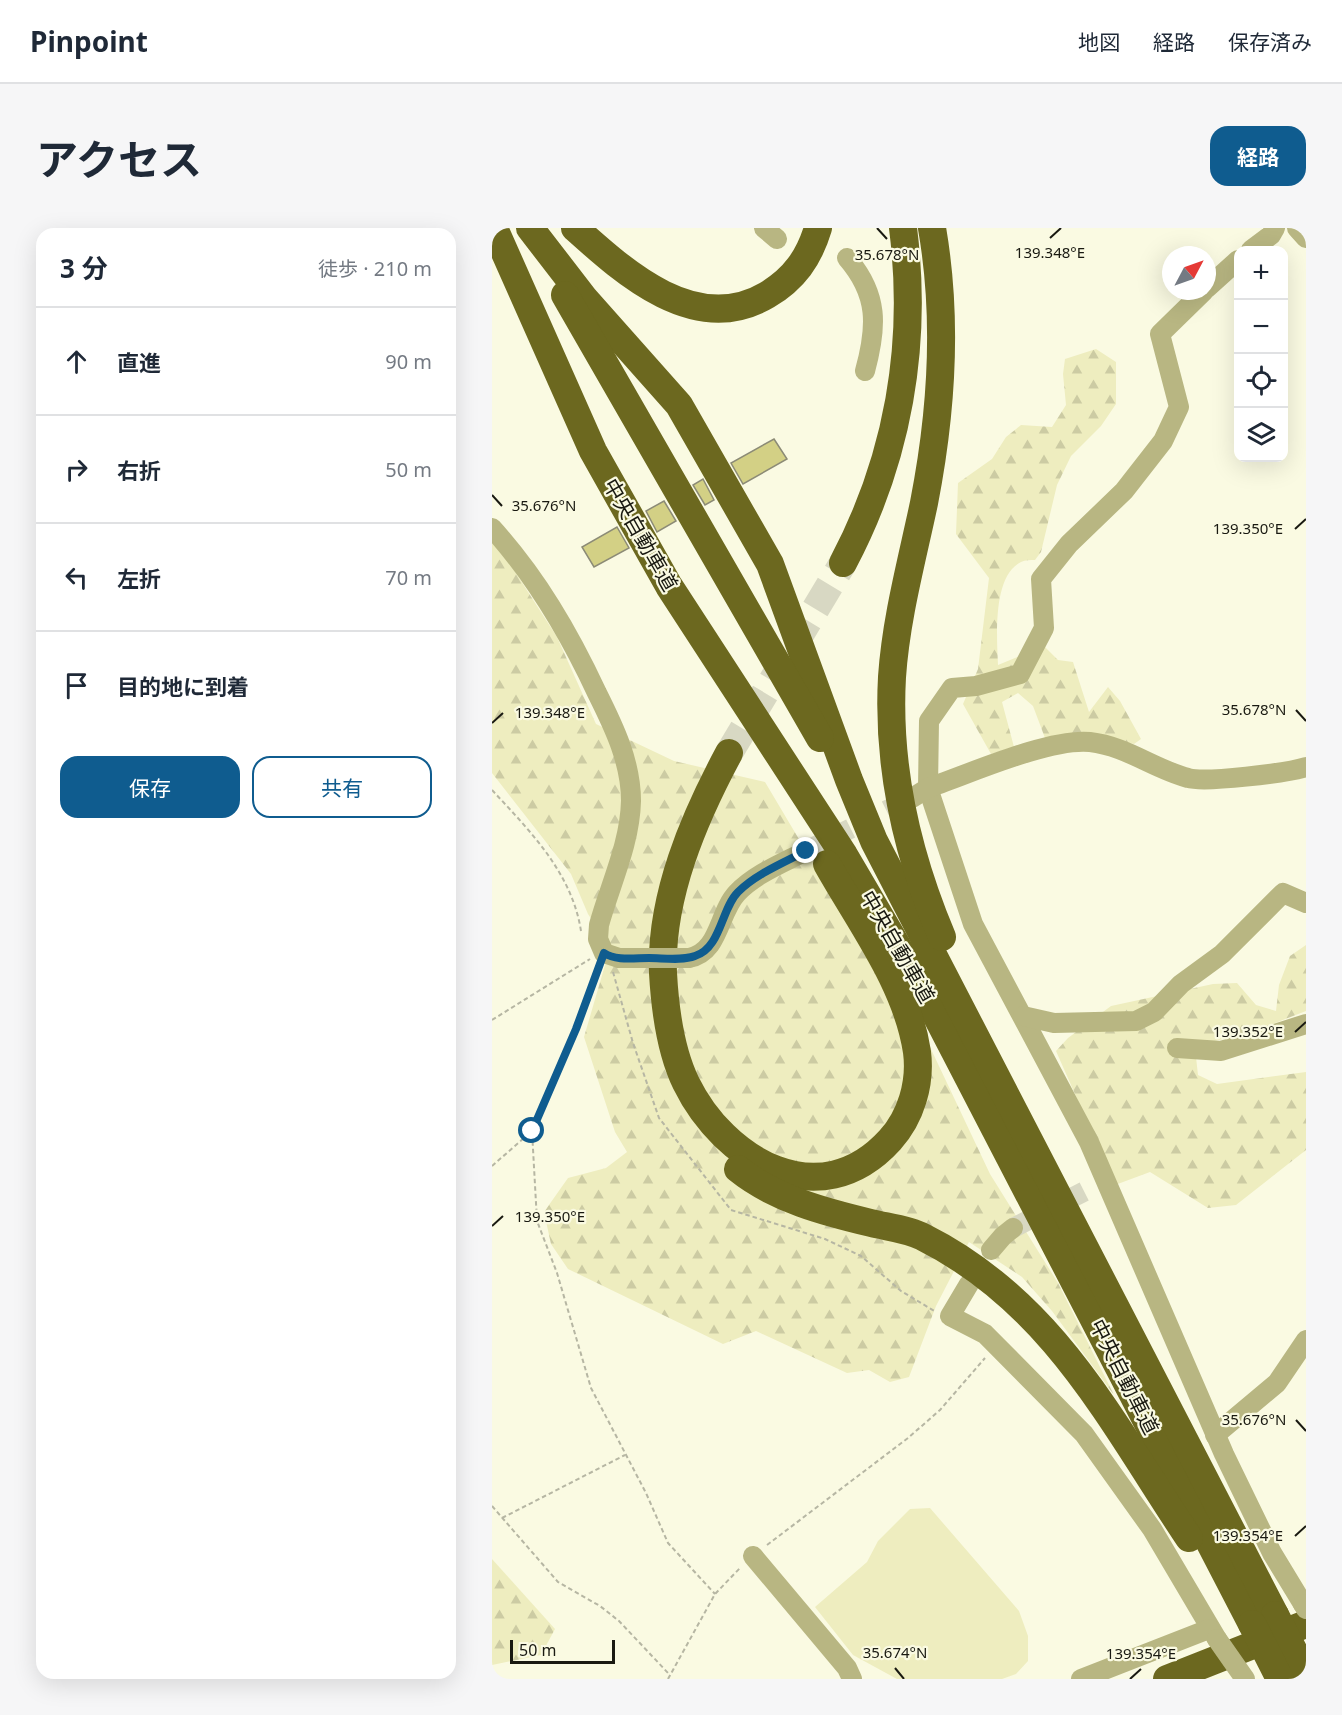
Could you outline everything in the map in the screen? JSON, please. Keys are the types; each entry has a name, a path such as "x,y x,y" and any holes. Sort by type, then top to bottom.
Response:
{"highway":[{"name":"中央自動車道","path":"494,228 593,451 669,586 844,855 922,988 1256,1615 1295,1669"},
{"name":"中央自動車道","path":"528,228 584,298 679,405 777,578 859,806 874,841 1103,1282 1256,1615"},
{"path":"528,228 859,806"},
{"path":"575,228 601,252 650,287 683,304 709,309 737,308 781,286 805,260 818,228"},
{"path":"883,228 891,277 893,326 885,413 839,558 859,533 881,478 892,444 902,394 909,307 903,228"},
{"path":"932,228 942,314 941,376 934,444 903,600 892,674 892,734 898,796 912,853 941,934 1103,1282"},
{"path":"669,586 891,976 917,1052 914,1098 897,1133 869,1159 836,1174 805,1176 769,1168 749,1158 730,1143 712,1124 690,1090 671,1038 663,970 667,928 677,874 693,826 726,745 701,777 670,852 652,938 652,992 660,1042 684,1104 711,1144 747,1176 812,1207 920,1235 958,1256 1006,1291 1032,1314 1065,1352 1190,1539 1256,1615"},
{"path":"1167,1679 1303,1604"},
{"path":"1217,1679 1295,1669"}],"street":[{"path":"1257,246 1271,236 1275,228"},
{"path":"1297,228 1306,237"},
{"path":"847,258 860,272 869,290 873,342 865,371"},
{"path":"1216,281 1234,265"},
{"path":"1196,300 1160,334 1179,407 1163,441 1124,491 1069,544 1041,579 1044,628 1020,674 976,686 952,688 929,722 920,793 973,924 1023,1016 1215,1435 1272,1553 1303,1604"},
{"path":"492,528 526,567 563,623 612,725 626,765 631,791 630,814 623,850 599,925 598,939 611,956 689,958 700,954 708,947 737,892 754,879 806,851"},
{"path":"920,793 1042,748 1089,742 1126,751 1191,779 1243,776 1306,767"},
{"path":"1023,1016 1054,1023 1136,1021 1154,1012 1181,984 1222,954 1283,893 1306,903"},
{"path":"1177,1048 1221,1051 1306,1024"},
{"path":"991,1250 1012,1228"},
{"path":"969,1284 950,1316 985,1334 1084,1434 1152,1528 1213,1634 1245,1679"},
{"path":"1215,1435 1277,1383 1306,1340"},
{"path":"753,1556 847,1668 852,1679"},
{"path":"1081,1679 1213,1634"}],"path":[{"path":"492,790 537,839 565,881 576,908 581,933"},
{"path":"492,1020 611,956"},
{"path":"492,1166 532,1131 576,1029 611,956"},
{"path":"532,1131 537,1221 557,1273 591,1388 668,1543 715,1594"},
{"path":"668,1679 715,1594 732,1575 753,1556 908,1438 954,1395 996,1344"},
{"path":"502,1518 625,1455"},
{"path":"492,1506 558,1582 600,1606 620,1621 670,1674"}],"green space":[{"path":"1096,349 1116,362 1116,404 1101,426 1071,456 1057,485 1041,552 1035,560 1026,560 1012,569 1005,580 998,609 998,665 1044,646 1058,660 1073,662 1089,712 1108,687 1120,701 1141,739 1134,744 1086,734 1045,738 1033,706 1018,693 1002,702 1014,747 991,754 963,704 978,669 989,578 956,534 958,483 992,459 1006,437 1021,425 1052,427 1066,405 1063,374 1065,359"},
{"path":"492,536 557,637 596,724 674,761 765,782 806,851 921,1028 990,1174 1058,1283 1114,1395 1052,1311 1022,1277 969,1242 936,1306 909,1377 890,1382 869,1370 847,1373 756,1331 723,1344 568,1269 551,1244 544,1212 568,1178 606,1168 627,1152 615,1132 584,1037 610,948 588,914 571,874 492,773"},
{"path":"1306,945 1306,1011 1249,1033 1215,1041 1196,1057 1198,1075 1217,1084 1306,1072 1306,1150 1236,1205 1208,1208 1150,1172 1115,1185 1056,1051 1068,1038 1111,1006 1213,984 1237,983 1256,1005 1276,1011 1279,985 1290,956"},
{"path":"930,1508 1019,1611 1028,1636 1028,1661 1016,1674 1002,1679 897,1679 853,1655 815,1607 867,1562 878,1541 910,1509"},
{"path":"492,1559 555,1629 541,1655 492,1665"}],"building":[{"path":"774,439 787,459 743,484 731,463"},
{"path":"703,479 714,500 705,505 693,485"},
{"path":"664,501 676,521 657,532 646,511"},
{"path":"617,527 629,548 594,567 582,547"}],"tunnel":[{"path":"729,753 843,563"},
{"path":"806,851 909,799"},
{"path":"1013,1228 1093,1187"}],"route":[{"path":"532,1131 587,1003 604,953 619,958 695,957 708,947 714,938 737,892 754,879 806,851"}]}
